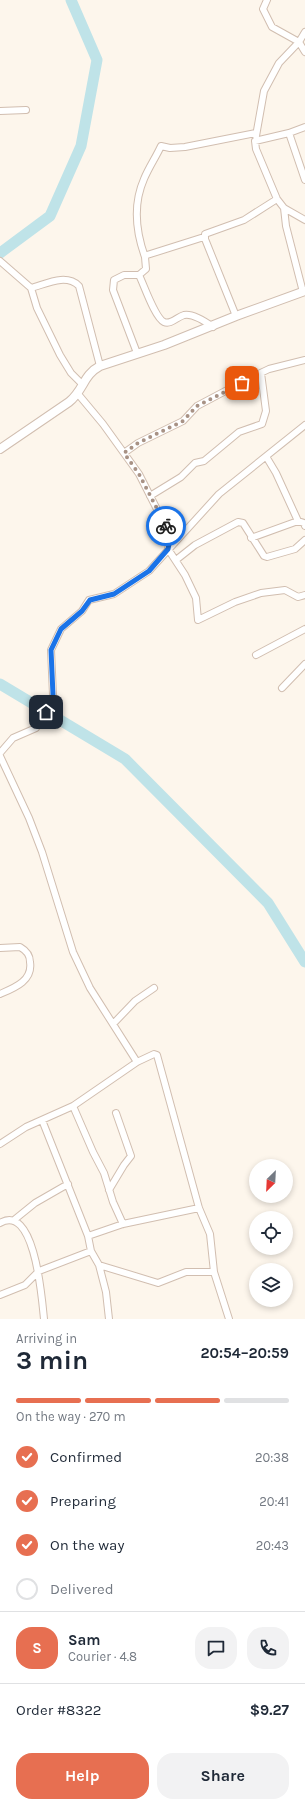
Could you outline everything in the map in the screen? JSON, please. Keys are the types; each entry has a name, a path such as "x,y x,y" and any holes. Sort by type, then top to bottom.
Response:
{"street":[{"path":"267,0 263,9 269,24 299,42 305,52"},
{"path":"305,32 299,42 279,63 264,91 255,141 256,149 277,199 284,208 305,220"},
{"path":"0,111 26,110"},
{"path":"255,141 289,133 305,127"},
{"path":"137,353 113,290 113,284 118,277 139,275 146,269 145,258 138,230 138,206 144,180 161,146 170,148 185,147 256,133"},
{"path":"289,133 305,180"},
{"path":"145,258 148,255 204,237 205,234 244,220 277,199"},
{"path":"0,449 78,394 90,371 137,353 164,346 236,316 304,291 284,217 284,208"},
{"path":"204,237 236,316"},
{"path":"0,261 20,276 31,288 37,308 60,356 70,374 83,385"},
{"path":"139,275 157,316 162,322 170,322 184,315 190,315 213,326"},
{"path":"31,288 62,279 69,279 79,286 100,366"},
{"path":"124,453 138,443 183,421 197,406 261,373 305,360"},
{"path":"150,496 178,480 195,463 204,461 239,432 262,424 266,411 261,373"},
{"path":"78,394 103,424 139,474 166,527 170,539 168,549 176,560 196,598 198,611 197,618 199,620 235,602 261,594 285,590 298,597 305,596"},
{"path":"0,753 13,738 36,728 50,703 53,695 51,650 61,629 82,611 90,600 114,594 149,571 219,494 304,428"},
{"path":"251,538 303,523 267,458"},
{"path":"176,560 196,545 238,522 243,523 251,538 264,556 267,557 295,549 305,540"},
{"path":"256,655 305,629"},
{"path":"282,688 305,664"},
{"path":"0,756 29,818 39,845 54,886 72,952 90,988 137,1062"},
{"path":"0,948 20,947 29,955 31,963 30,969 24,981 0,994"},
{"path":"113,1024 135,1001 154,988"},
{"path":"0,1144 26,1127 74,1106 137,1062 154,1054 160,1057 199,1208 210,1234 214,1272 225,1300 229,1319"},
{"path":"74,1106 92,1152 104,1173 109,1190 123,1224"},
{"path":"109,1190 131,1156 116,1113"},
{"path":"42,1120 88,1236 91,1251 99,1265 106,1292 109,1319"},
{"path":"14,1220 35,1202 68,1184"},
{"path":"88,1236 123,1224 199,1208"},
{"path":"0,1222 9,1219 14,1220 24,1230 39,1271 44,1319"},
{"path":"0,1295 25,1285 39,1271 91,1251"},
{"path":"99,1265 158,1282 186,1272 214,1272"}],"waterway":[{"path":"0,253 50,216 81,146 97,60 71,0"},
{"path":"0,684 125,759 268,903 305,962"}],"way so far":[{"path":"166,526 139,474 124,453 138,443 183,421 197,406 242,383"}],"route":[{"path":"46,712 53,695 51,650 61,629 82,611 90,600 114,594 149,571 168,549 170,539 166,526"}]}
